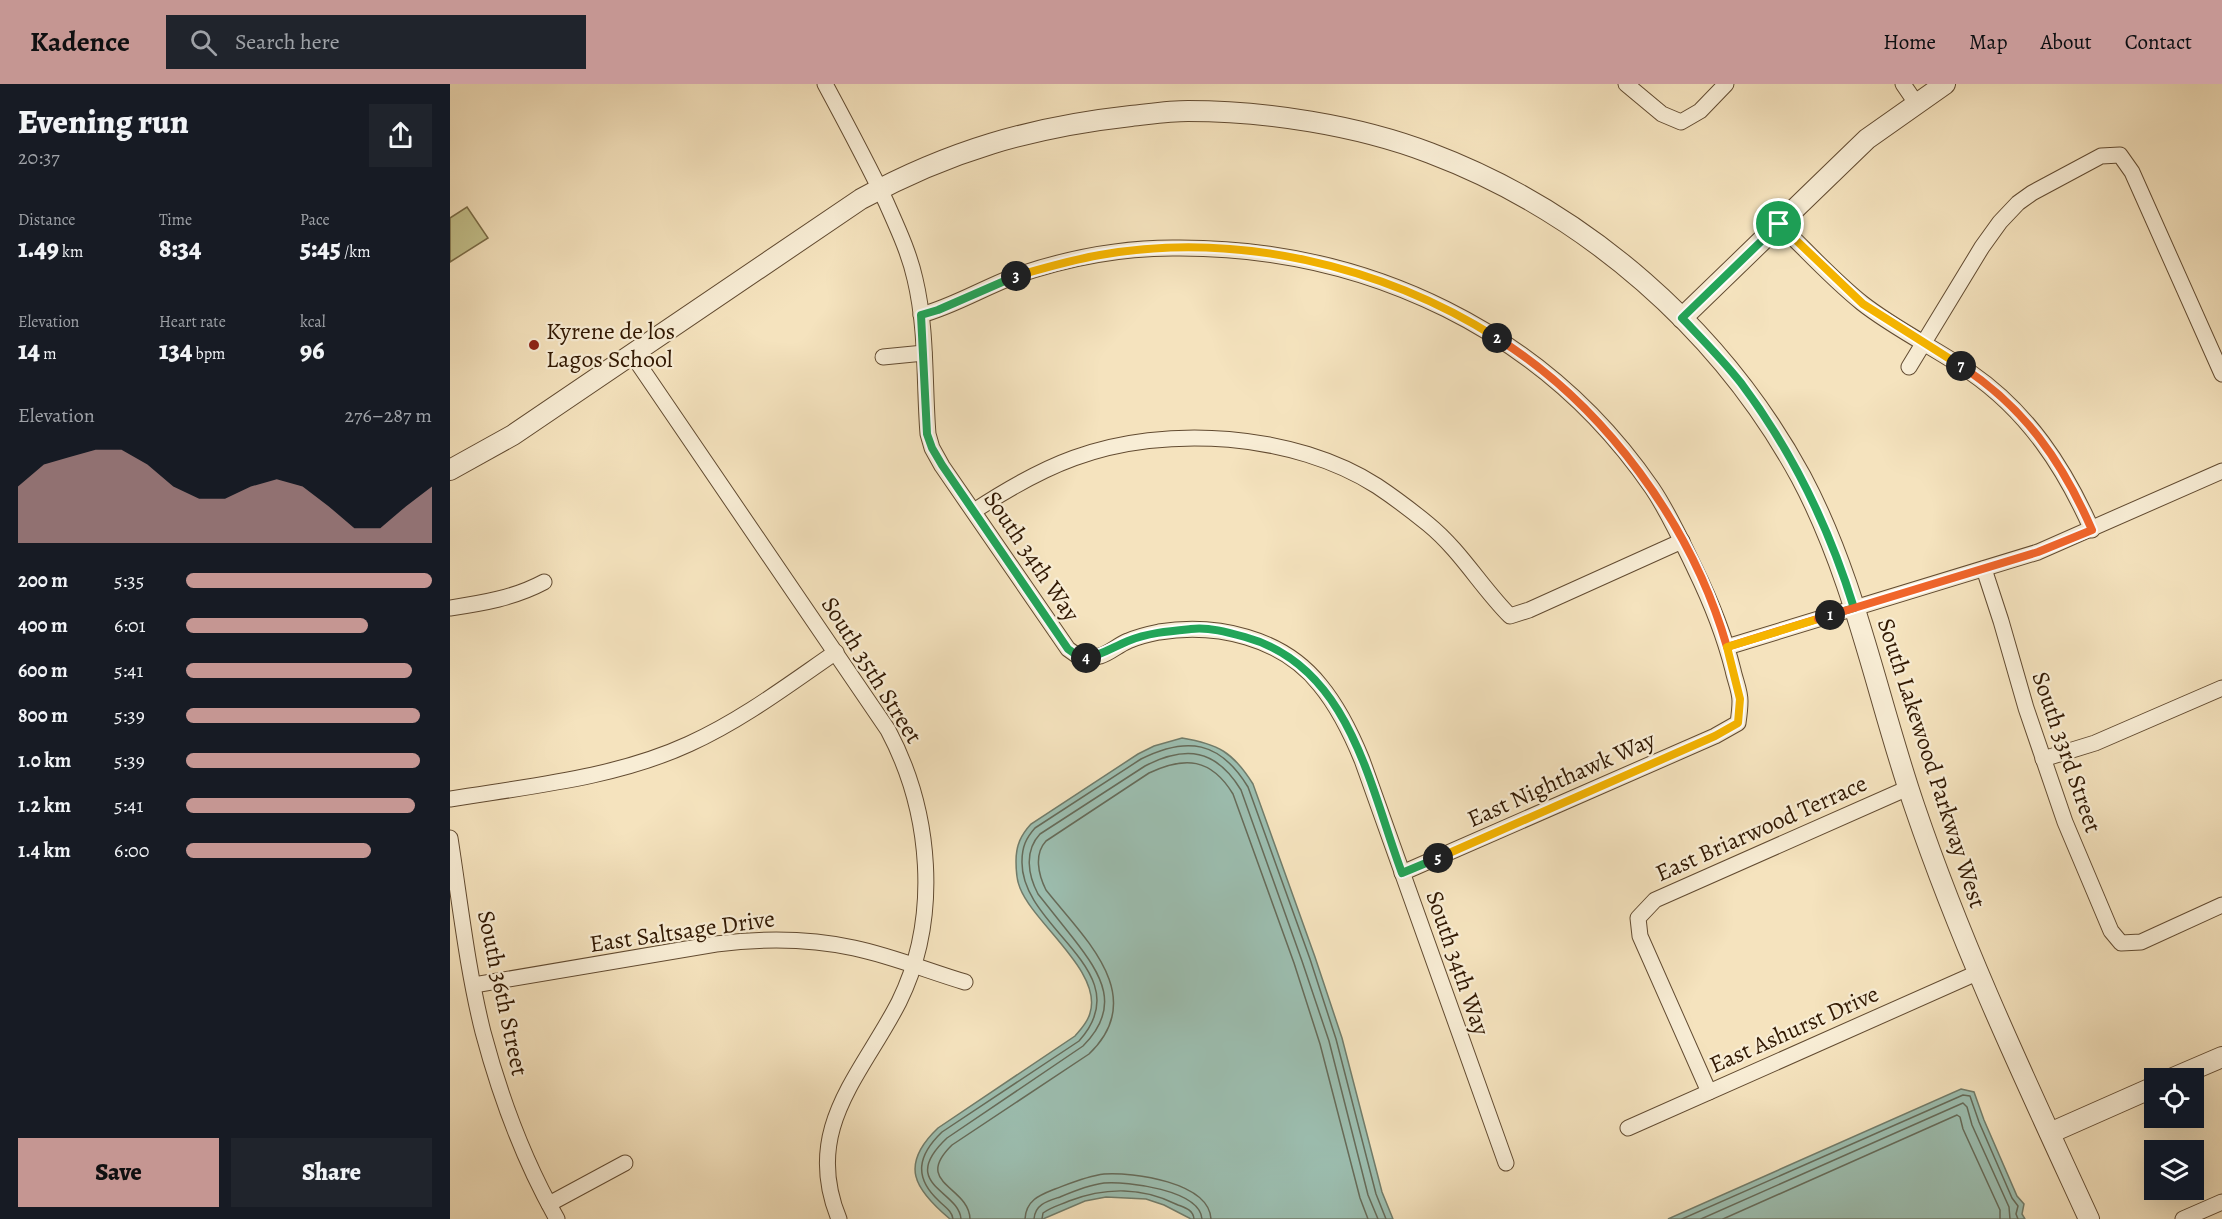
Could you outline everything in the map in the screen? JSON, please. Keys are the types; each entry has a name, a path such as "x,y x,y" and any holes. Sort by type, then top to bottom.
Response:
{"street":[{"name":"South 34th Way","path":"825,84 880,189 903,239 915,278 924,353 927,434 942,465 1068,649 1082,659 1101,656 1128,641 1157,633 1194,628 1224,631 1261,641 1296,662 1319,682 1336,705 1351,732 1506,1163"},
{"path":"1626,84 1662,114 1681,122 1700,111 1726,84"},
{"path":"1903,84 1916,103"},
{"path":"1682,318 1867,139 1945,84"},
{"name":"South Lakewood Parkway West","path":"450,470 513,435 788,247 880,189 913,172 960,154 1037,130 1106,119 1185,111 1290,118 1360,131 1428,152 1494,180 1560,218 1626,265 1682,318 1740,382 1787,453 1824,525 1841,567 1908,788 1942,884 2089,1219"},
{"path":"1909,367 1982,247 2000,222 2018,203 2032,193 2101,156 2120,155 2132,172 2222,374"},
{"path":"1779,224 1863,304 1970,372 1994,390 2033,429 2067,478 2092,530"},
{"path":"921,315 938,310 1016,276 1100,255 1130,250 1178,248 1272,253 1330,265 1382,281 1436,303 1514,348 1555,382 1617,443 1652,489 1682,541 1709,597 1727,647 2038,552 2222,471"},
{"name":"South 35th Street","path":"631,353 836,652 892,738 902,755 923,829 925,898 922,925 912,966 900,1000 844,1095 832,1129 827,1153 827,1182 839,1219"},
{"path":"883,357 924,353"},
{"path":"974,511 1023,481 1075,457 1126,444 1198,437 1269,445 1317,458 1376,486 1430,526 1457,552 1496,602 1510,616 1529,610 1682,541"},
{"name":"South 33rd Street","path":"1984,569 2043,759 2081,862 2111,931 2121,943 2141,942 2222,905"},
{"path":"450,608 503,599 544,582"},
{"name":"East Nighthawk Way","path":"1402,873 1715,736 1738,723 1740,699 1727,647"},
{"path":"450,799 612,771 652,759 696,741 737,719 836,652"},
{"path":"2043,759 2096,743 2222,688"},
{"name":"East Briarwood Terrace","path":"1709,1092 1640,936 1638,918 1655,900 1908,788"},
{"name":"South 36th Street","path":"450,838 483,1032 503,1098 518,1136 557,1219"},
{"name":"East Saltsage Drive","path":"474,985 750,940 789,939 856,948 965,982"},
{"name":"East Ashurst Drive","path":"1628,1128 1979,972"},
{"path":"2196,1068 2222,1057"},
{"path":"2050,1133 2144,1091"},
{"path":"549,1204 625,1163"},
{"path":"2183,1219 2222,1202"}],"shaded area":[{"path":"467,207 488,238 450,262 450,218"}],"water":[{"path":"1182,738 1205,743 1224,751 1239,764 1253,784 1342,1038 1382,1192 1393,1219 1191,1219 1164,1205 1146,1199 1106,1197 1085,1201 1043,1219 950,1219 927,1197 916,1176 915,1165 918,1154 926,1141 938,1128 1075,1036 1090,1013 1091,997 1087,981 1020,888 1017,878 1017,850 1024,832 1031,824 1138,754 1154,746"},
{"path":"1961,1089 1974,1092 2017,1196 2024,1204 2022,1214 2025,1219 1668,1219"}],"place":[{"name":"Kyrene de los Lagos School","path":"534,345"}],"route":[{"path":"1779,224 1682,318 1740,382 1783,446 1824,525 1854,608 1727,647 1709,597 1682,541 1652,489 1617,443 1589,414 1514,348 1484,330 1436,303 1382,281 1319,262 1272,253 1231,250 1178,248 1130,250 1057,264 1016,276 938,310 921,315 927,434 942,465 1068,649 1082,659 1101,656 1128,641 1157,633 1194,628 1224,631 1261,641 1296,662 1319,682 1336,705 1351,732 1402,873 1715,736 1738,723 1740,699 1727,647 2038,552 2092,530 2067,478 2052,454 2014,408 1970,372 1863,304 1779,224"}]}
